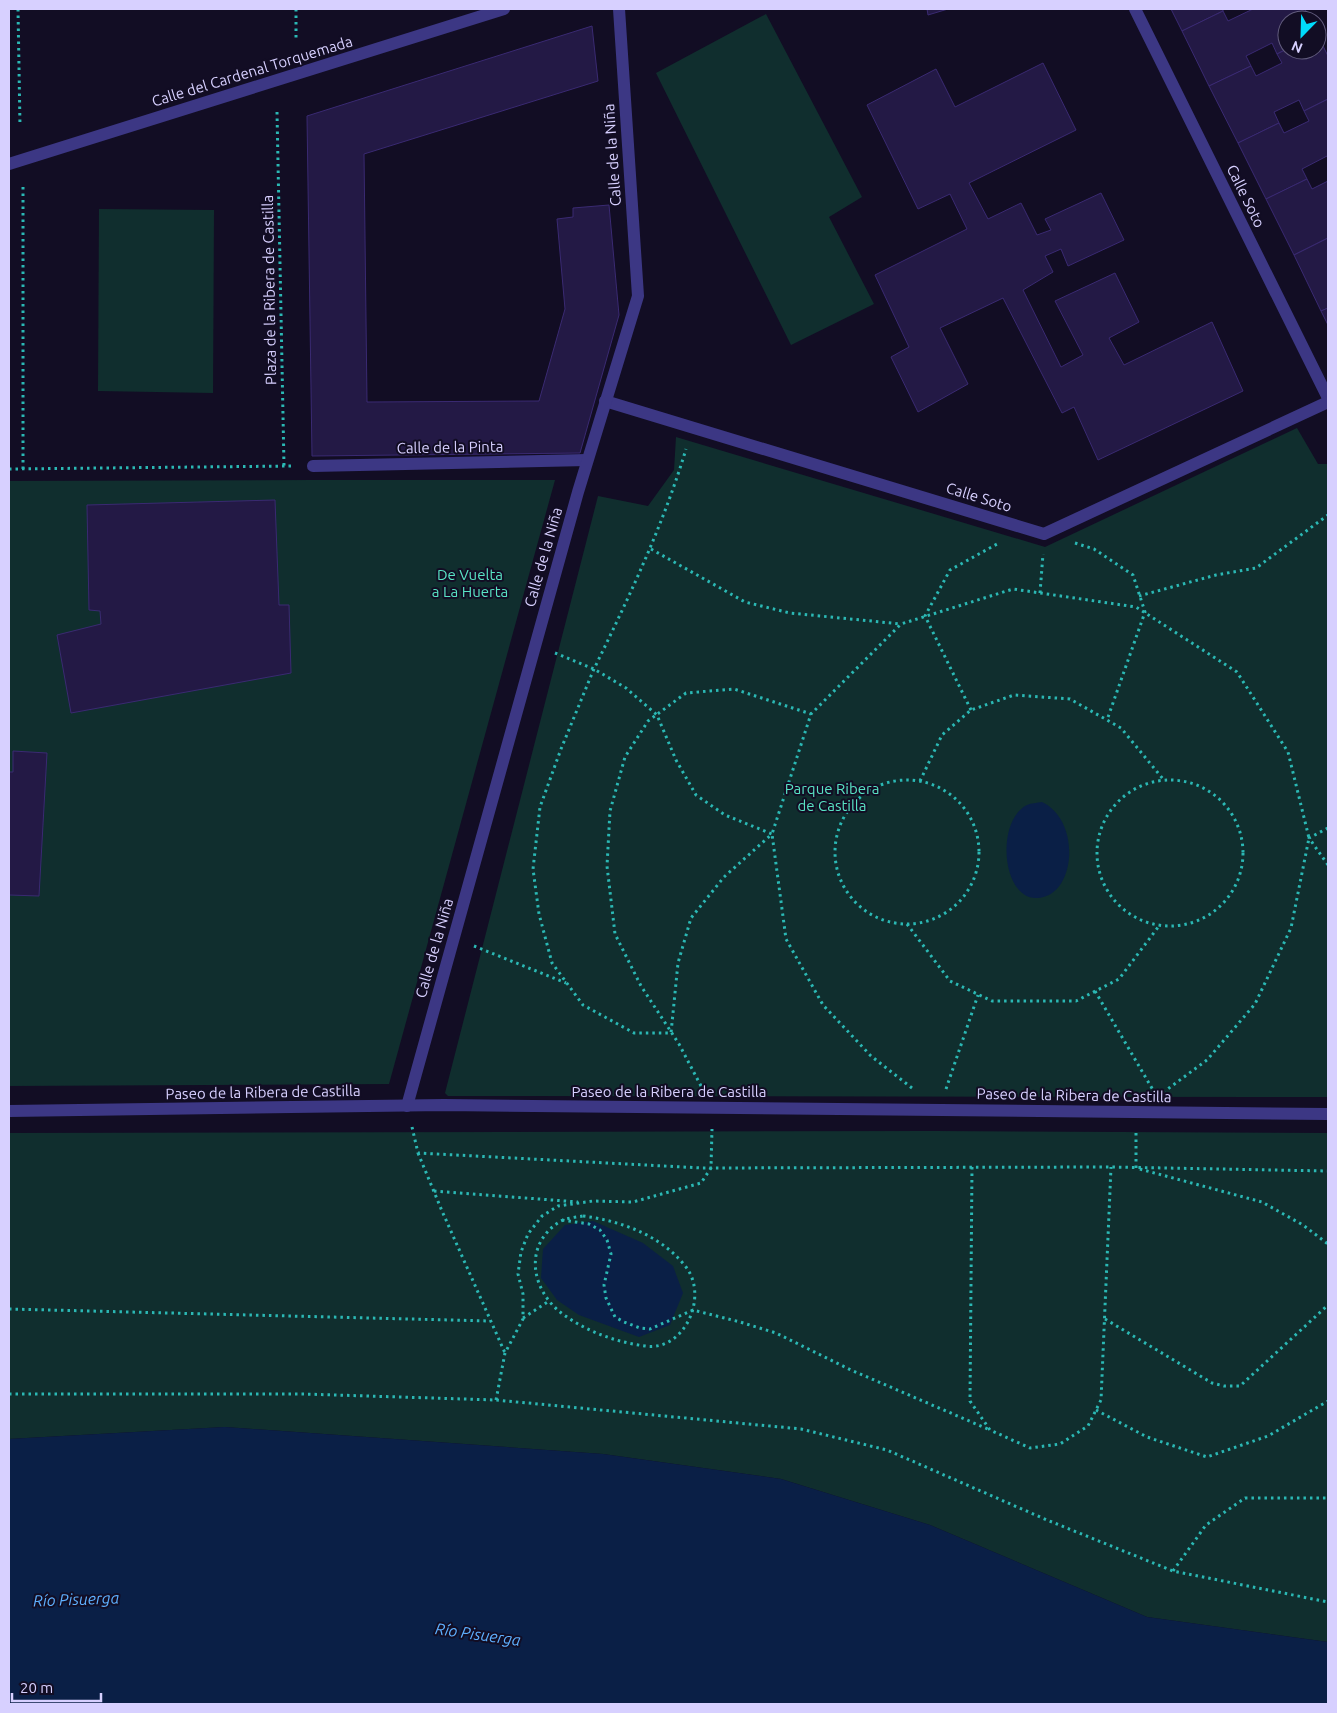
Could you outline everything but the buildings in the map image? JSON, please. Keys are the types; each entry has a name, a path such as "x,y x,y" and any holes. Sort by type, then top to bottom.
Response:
{"street":[{"name":"Calle del Cardenal Torquemada","path":"9,164 504,9"},
{"name":"Calle de la Niña","path":"407,1106 587,460 638,296 619,9"},
{"name":"Calle Soto","path":"605,401 693,426 1044,534 1328,400 1135,9"},
{"name":"Calle de la Pinta","path":"313,466 587,460"},
{"name":"Paseo de la Ribera de Castilla","path":"9,1111 407,1106 712,1107 1328,1114"}],"path":[{"path":"18,9 20,126"},
{"path":"296,9 296,40"},
{"name":"Plaza de la Ribera de Castilla","path":"276,112 284,466"},
{"path":"23,187 23,468"},
{"path":"671,1033 634,1033 583,1005 552,963 539,914 533,869 540,807 561,749 594,669 651,550 670,501 693,426"},
{"path":"9,469 313,466"},
{"path":"1139,596 1216,575 1256,568 1328,515"},
{"path":"1040,592 1044,534 1094,549 1132,575 1145,612 1107,720"},
{"path":"925,616 950,570 992,544 1001,543"},
{"path":"651,550 745,602 790,613 901,624 1013,589 1136,606 1237,672 1288,752 1309,838 1328,865"},
{"path":"925,616 970,710"},
{"path":"901,624 811,714 772,834 786,939 823,1005 871,1056 940,1109 978,995"},
{"path":"535,646 594,669 626,688 657,714 676,760 696,795 725,815 772,834"},
{"path":"434,1191 586,1202 633,1202 701,1182 711,1168 712,1107 671,1033 641,986 615,934 606,866 610,810 625,757 648,721 686,693 734,689 811,714"},
{"path":"920,781 942,735 970,710 1014,695 1070,699 1107,720 1121,728 1163,780"},
{"path":"898,779 920,781 942,788 961,803 973,823 979,846 977,870 968,892 952,909 931,920 908,924 879,918 866,912 850,897 839,878 834,856 836,834 844,814 858,797 877,785 898,779"},
{"path":"1178,779 1201,786 1220,798 1235,817 1243,838 1244,862 1238,884 1234,890 1225,903 1206,918 1185,926 1159,926 1134,918 1114,902 1101,880 1096,855 1100,829 1112,806 1132,790 1155,780 1178,779"},
{"path":"1309,838 1328,828"},
{"path":"671,1033 678,963 691,918 724,877 772,834"},
{"path":"1095,991 1157,1096 1207,1060 1255,1004 1291,928 1309,838"},
{"path":"908,924 950,981 992,1001 1076,1001 1119,979 1159,926"},
{"path":"454,938 566,983"},
{"path":"407,1106 418,1153 505,1353"},
{"path":"1136,1168 1137,1112"},
{"path":"418,1153 711,1168 1111,1167 1328,1171"},
{"path":"972,1167 970,1401 990,1430"},
{"path":"562,1220 589,1224 600,1230 607,1240 612,1254 604,1286 606,1298 615,1316 632,1326 650,1329 693,1310 776,1333 851,1370 1030,1448 1060,1444 1088,1426 1101,1400 1111,1167"},
{"path":"1136,1168 1262,1202 1303,1224 1328,1244"},
{"path":"496,1400 505,1353 523,1318 522,1294 518,1274 521,1252 528,1234 542,1216 558,1206 586,1202"},
{"path":"583,1216 607,1219 634,1227 662,1246 686,1268 695,1292 693,1310 686,1327 670,1340 651,1347 622,1342 590,1330 564,1314 543,1294 536,1270 535,1253 544,1235 562,1220 583,1216"},
{"path":"523,1318 550,1301"},
{"path":"1105,1319 1212,1383 1240,1386 1328,1305"},
{"path":"9,1309 490,1321"},
{"path":"9,1394 303,1394 496,1400 801,1429 887,1450 1047,1520 1172,1571 1328,1602"},
{"path":"1096,1410 1147,1437 1207,1457 1268,1436 1328,1401"},
{"path":"1172,1571 1206,1525 1245,1498 1328,1498"}],"green space":[{"path":"766,14 862,197 829,217 874,304 791,345 656,73"},
{"path":"99,209 214,210 213,393 98,391"},
{"name":"Parque Ribera de Castilla","path":"1297,428 1318,464 1328,464 1328,1097 448,1096 445,1093 598,496 648,506 674,470 676,437 1045,547"},
{"name":"De Vuelta a La Huerta","path":"555,480 389,1084 9,1086 9,481"},
{"path":"934,1131 1328,1133 1328,1642 1147,1617 930,1525 781,1479 603,1454 225,1427 9,1439 9,1133"}],"water":[{"path":"1042,802 1055,812 1064,825 1068,840 1069,857 1066,872 1060,885 1050,894 1037,898 1025,895 1016,887 1010,874 1007,842 1010,827 1017,814 1027,805"},
{"path":"593,1221 643,1243 673,1266 683,1293 670,1325 639,1337 579,1315 557,1300 541,1278 543,1249 565,1225"},
{"name":"Río Pisuerga","path":"225,1427 603,1454 781,1479 930,1525 1147,1617 1328,1642 1328,1704 9,1704 9,1439"}]}
